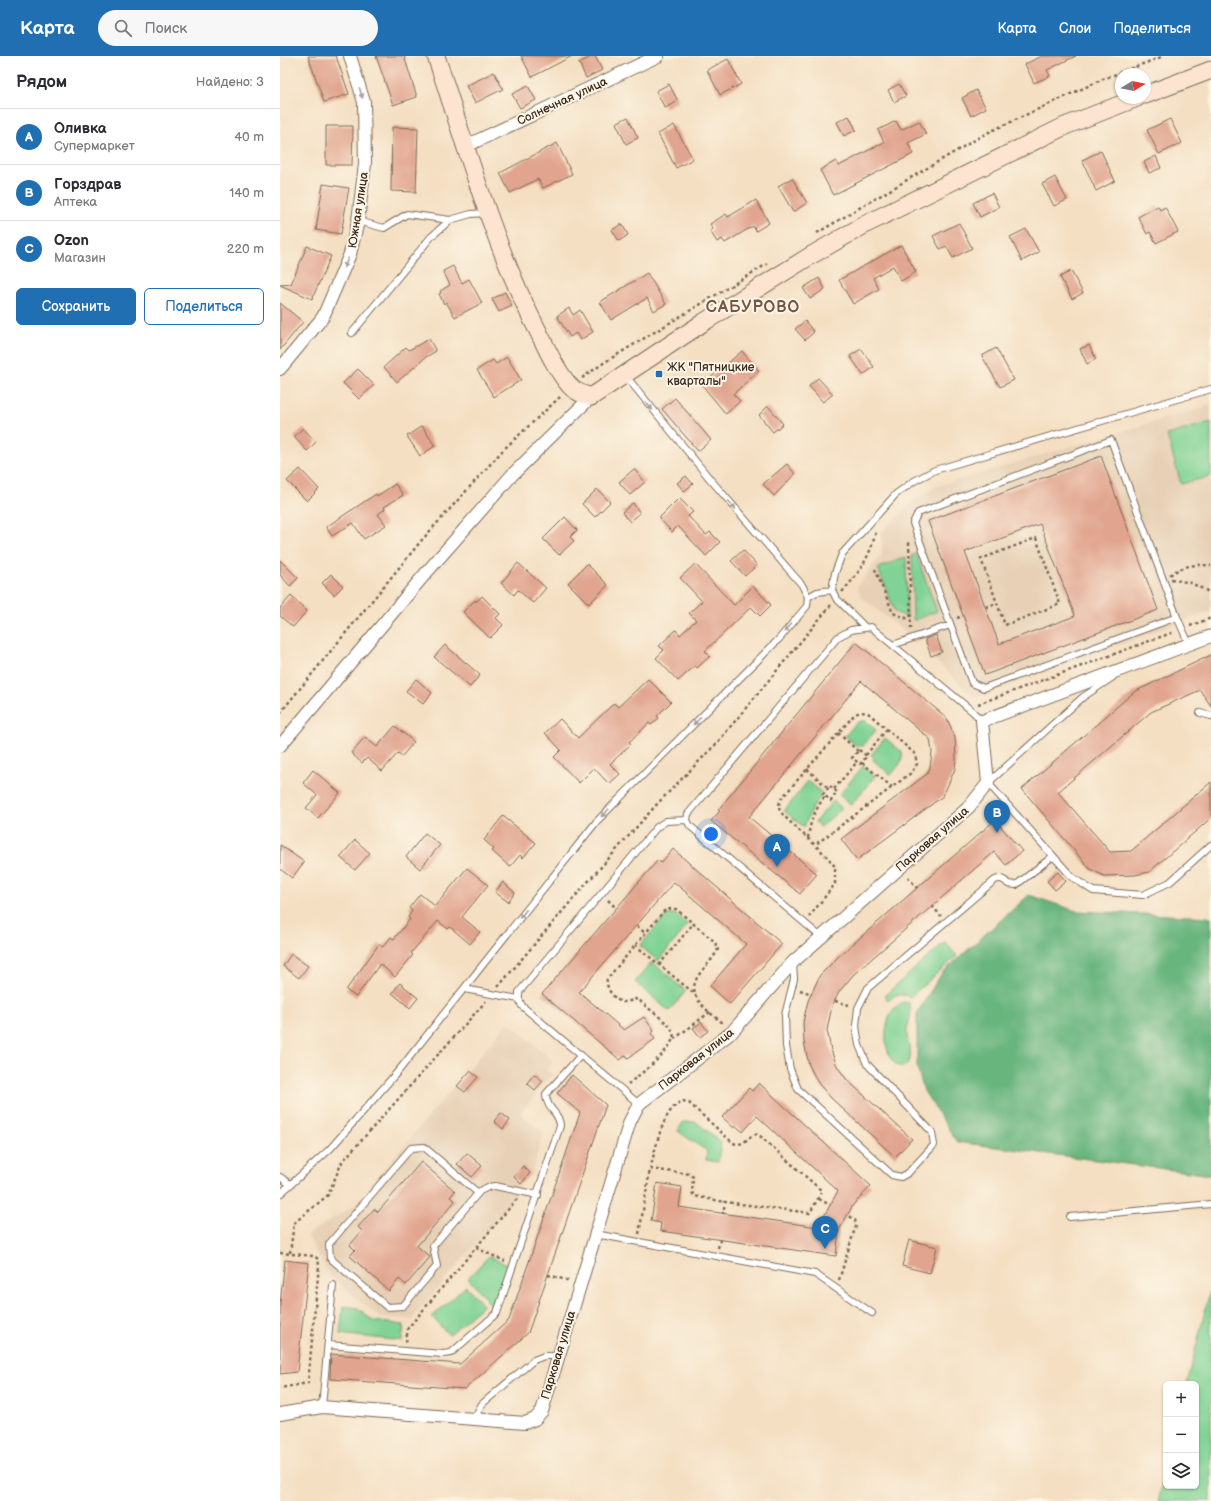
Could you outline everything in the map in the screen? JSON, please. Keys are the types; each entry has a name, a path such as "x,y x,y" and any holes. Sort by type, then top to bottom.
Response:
{"street":[{"name":"Южная улица","path":"280,369 323,316 350,254 358,221 365,164 364,102 350,56"},
{"path":"436,56 489,212 524,306 553,360 570,387 591,397"},
{"name":"Солнечная улица","path":"466,146 658,56"},
{"path":"1151,93 1211,70"},
{"path":"280,746 426,572 512,475 591,397 710,318 810,256 866,224 1064,126 1121,104"},
{"path":"988,783 982,722 1211,636"},
{"name":"Парковая улица","path":"280,1414 322,1407 525,1423 535,1419 542,1411 594,1234 630,1121 639,1104 732,1032 793,962 969,807 988,783"}],"lane":[{"path":"358,221 384,228 407,214 450,220 471,214 489,212"},
{"path":"352,333 431,237 450,220"},
{"path":"280,1194 330,1149 400,1070 597,821 778,638 807,606 808,597 802,585 710,479 625,374"},
{"path":"865,627 836,598 832,590 835,573 842,554 896,494 914,481 935,470 1211,389"},
{"path":"1177,616 984,688 972,683 913,524 918,512 1111,440 1177,616 1189,644"},
{"path":"808,597 817,592 832,590"},
{"path":"893,645 950,625"},
{"path":"820,937 690,826 687,820 688,814 838,637 851,630 871,627 968,708 982,722"},
{"path":"1127,667 1083,697 988,783 1072,877 1093,890 1143,895 1170,882 1211,845"},
{"path":"1200,713 1211,716"},
{"path":"639,1104 522,1006 519,999 519,992 657,827 666,821 687,820"},
{"path":"793,962 794,979 785,1015 786,1046 790,1069 798,1088 892,1175 901,1177 908,1173 934,1145 934,1139 932,1132 868,1064 859,1044 856,1026 858,1008 868,988 995,880 1005,880 1008,884 1016,885 1052,856"},
{"path":"464,989 493,993 519,999"},
{"path":"328,1345 443,1354 457,1349 497,1313 560,1126 560,1120 548,1106 546,1094 581,1055"},
{"path":"478,1193 424,1147 411,1148 329,1244 330,1258 387,1307 403,1306 437,1266 433,1246 478,1193 488,1186 495,1186 538,1195"},
{"path":"280,1177 290,1184"},
{"path":"1070,1217 1211,1204"},
{"path":"594,1234 815,1274 872,1312"},
{"path":"322,1407 333,1285"},
{"path":"474,1419 482,1404 534,1360 544,1356 558,1356"}],"path":[{"path":"913,524 909,538 910,620 913,638"},
{"path":"290,1253 294,1223 328,1195 342,1162 493,993 578,893 658,803 716,743 853,579 871,550 877,525"},
{"path":"1036,538 1060,604 1005,625 997,603 981,559 1036,538"},
{"path":"1211,566 1203,564 1183,568 1165,578 1190,583 1211,593"},
{"path":"875,569 893,612 910,620"},
{"path":"986,607 997,603"},
{"path":"968,708 1211,618"},
{"path":"804,923 835,884 835,867 816,844 782,815 778,808 781,799 855,714 861,712 868,713 915,754 917,764 911,773 816,844"},
{"path":"862,763 887,729"},
{"path":"838,733 858,751 859,750 866,756"},
{"path":"858,751 852,758 860,764 862,763 892,787"},
{"path":"834,789 857,762"},
{"path":"807,769 828,788 830,786 838,792 831,801 825,796"},
{"path":"808,838 811,818 825,796 823,794 828,788"},
{"path":"674,1039 673,1030 640,1002 635,999 625,1002 620,1001 608,991 606,984 607,979 645,933 664,911 670,909 676,909 715,942 718,948 716,955 695,981 695,994 697,1000 732,1032"},
{"path":"659,965 693,924"},
{"path":"637,926 645,933"},
{"path":"635,945 695,994"},
{"path":"835,1001 858,1008"},
{"path":"622,1090 670,1048 674,1039 710,1012"},
{"path":"638,1242 650,1169 665,1118 677,1103 683,1100 689,1103 733,1143 738,1145 744,1143 751,1136 756,1134 760,1136 820,1188 821,1195 812,1211 806,1214 725,1202 694,1196 692,1192 693,1177 690,1174 650,1169"},
{"path":"405,1351 408,1328 523,1192"},
{"path":"819,1199 830,1205"},
{"path":"724,1214 725,1202"},
{"path":"836,1289 856,1225 855,1220 848,1215"},
{"path":"476,1248 513,1264"},
{"path":"280,1253 314,1256 318,1259 319,1265 308,1383 280,1388"},
{"path":"548,1275 580,1284"}],"shaded area":[{"path":"1211,405 1211,611 975,698 931,656 925,638 911,643 908,634 861,597 857,586 882,554 882,532 913,501 937,486"},
{"path":"508,1022 553,1061 546,1070 552,1075 520,1113 544,1133 531,1176 519,1185 512,1201 412,1319 379,1317 330,1276 307,1235 353,1206"}],"green space":[{"path":"1211,422 1211,476 1181,484 1167,435"},
{"path":"916,554 937,611 915,620 913,619 912,555"},
{"path":"906,557 907,617 895,612 878,568"},
{"path":"866,721 876,730 862,747 859,744 857,746 845,736 856,723"},
{"path":"885,738 902,752 901,762 891,775 873,760 874,758 871,755"},
{"path":"863,766 875,776 851,805 839,795"},
{"path":"808,781 821,792 819,794 821,796 812,808 804,827 784,811"},
{"path":"833,801 842,808 821,827 815,822"},
{"path":"1029,895 1076,911 1211,917 1211,1175 957,1142 924,1091 917,1068 917,1013 942,973"},
{"path":"670,914 675,914 688,925 658,961 640,946 664,917"},
{"path":"945,942 957,956 909,998 907,995 895,995 888,1001 884,996"},
{"path":"652,962 686,991 669,1011 635,982"},
{"path":"904,1002 909,1003 911,1011 907,1029 910,1060 908,1064 902,1067 895,1063 890,1056 886,1035 890,1014 896,1006"},
{"path":"683,1122 696,1122 721,1142 718,1162 706,1160 707,1151 678,1131"},
{"path":"489,1256 509,1266 493,1307 468,1278"},
{"path":"466,1286 483,1305 449,1335 432,1317"},
{"path":"1211,1287 1211,1501 1158,1501 1163,1480 1163,1489 1199,1489 1199,1381 1188,1381"},
{"path":"343,1306 358,1308 373,1321 404,1325 402,1341 340,1334"}],"building":[{"path":"308,56 336,56 349,94 324,102"},
{"path":"376,56 404,56 417,97 393,105"},
{"path":"521,56 572,56 532,77"},
{"path":"595,56 602,70 586,78 579,63"},
{"path":"1042,56 1076,56 1047,70 1050,76 1034,83 1025,64"},
{"path":"728,59 741,84 720,95 707,70"},
{"path":"494,72 503,89 475,103 466,86"},
{"path":"669,84 678,101 665,108 656,91"},
{"path":"899,84 906,96 894,102 888,90"},
{"path":"528,86 536,100 520,108 512,94"},
{"path":"976,90 986,108 971,116 962,98"},
{"path":"849,116 856,130 844,136 837,122"},
{"path":"628,117 638,138 626,144 616,123"},
{"path":"1170,119 1182,143 1159,154 1147,130"},
{"path":"896,121 901,130 919,121 926,134 908,143 913,154 833,195 820,170 836,161 839,166 884,142 878,130"},
{"path":"674,125 693,159 676,168 658,134"},
{"path":"326,126 353,126 352,165 326,165"},
{"path":"392,127 418,128 416,192 391,191"},
{"path":"557,143 572,174 543,188 538,179 510,193 500,173"},
{"path":"1101,151 1115,181 1096,191 1082,160"},
{"path":"1156,156 1161,168 1149,173 1144,162"},
{"path":"1055,177 1067,200 1054,206 1042,184"},
{"path":"792,178 807,203 793,212 778,186"},
{"path":"323,184 349,188 341,234 316,230"},
{"path":"992,193 999,207 980,217 973,203"},
{"path":"756,200 769,223 756,231 753,226 725,243 722,239 717,242 710,231 713,229 710,224 726,214 728,217"},
{"path":"1158,206 1160,210 1165,207 1178,232 1156,243 1150,232 1147,234 1138,217"},
{"path":"959,223 972,248 953,258 946,246 940,249 933,236"},
{"path":"622,224 628,235 619,241 612,230"},
{"path":"1026,229 1039,252 1022,261 1010,237"},
{"path":"901,245 916,272 901,281 893,266 873,278 879,289 853,304 839,280"},
{"path":"307,246 331,256 312,299 280,285 291,284"},
{"path":"453,266 462,283 469,279 482,303 455,317 446,302 444,304 439,294 441,293 440,291 450,285 443,271"},
{"path":"1071,271 1083,293 1072,299 1060,277"},
{"path":"647,273 666,304 654,311 647,298 611,320 600,302"},
{"path":"819,278 825,289 810,299 803,288"},
{"path":"505,292 512,306 499,312 492,299"},
{"path":"280,303 303,322 280,350"},
{"path":"569,308 573,315 580,310 593,332 580,340 576,333 570,337 557,316"},
{"path":"805,321 814,332 805,340 795,329"},
{"path":"429,339 436,351 426,357 397,382 384,367 406,347 409,350"},
{"path":"1089,345 1096,359 1087,364 1080,349"},
{"path":"996,348 1014,380 1000,387 982,356"},
{"path":"861,349 874,367 863,375 850,356"},
{"path":"742,351 759,371 733,394 740,401 726,414 702,385"},
{"path":"507,357 521,380 494,397 477,370 493,360 496,364"},
{"path":"358,369 374,385 359,399 343,383"},
{"path":"818,378 833,394 823,402 809,386"},
{"path":"675,398 711,440 698,451 662,409"},
{"path":"768,406 783,424 773,432 759,415"},
{"path":"422,426 435,446 420,456 407,436"},
{"path":"303,428 316,442 307,451 294,437"},
{"path":"1101,456 1158,610 985,675 928,521","holes":["1040,524 1075,616 999,644 965,552"]},
{"path":"787,464 795,474 774,496 763,484"},
{"path":"300,469 319,489 307,501 287,481"},
{"path":"634,469 645,482 630,495 619,482"},
{"path":"686,476 693,484 684,491 677,483"},
{"path":"395,484 403,495 384,507 385,509 378,514 386,525 364,539 353,523 332,536 326,527 376,494 377,496"},
{"path":"597,489 610,502 595,517 582,504"},
{"path":"679,498 693,512 688,516 706,535 710,532 720,542 706,556 678,526 672,532 659,518"},
{"path":"633,503 640,513 630,522 622,512"},
{"path":"565,517 577,530 570,537 574,541 559,555 543,539"},
{"path":"743,550 757,565 745,576 731,561"},
{"path":"280,560 298,578 290,586 280,575"},
{"path":"518,563 546,588 533,603 518,590 514,595 501,583"},
{"path":"587,564 608,585 589,604 568,583"},
{"path":"695,564 734,605 753,586 771,605 760,616 751,607 705,651 710,656 697,668 695,666 678,681 656,658 664,650 659,646 676,630 680,635 696,620 689,613 702,601 680,578"},
{"path":"331,574 343,586 334,595 322,583"},
{"path":"291,596 307,611 293,627 280,616 280,608"},
{"path":"482,596 500,614 496,618 503,625 490,638 463,612 475,600 476,602"},
{"path":"936,635 942,652 931,656 925,639"},
{"path":"856,642 947,718 955,738 955,769 943,796 857,860 841,839 927,774 930,767 932,752 930,739 861,681 749,817 817,874 800,894 711,821 720,811 718,810"},
{"path":"445,645 480,675 470,687 434,657"},
{"path":"1211,655 1211,706 1200,690 1151,712 1058,792 1110,852 1131,851 1211,782 1211,818 1149,872 1135,875 1104,876 1090,869 1022,789 1134,692"},
{"path":"416,679 432,693 423,704 406,691"},
{"path":"648,679 671,702 657,716 659,718 651,725 649,723 629,742 631,744 610,764 620,774 609,784 594,768 579,783 554,757 561,750 545,733 560,719 578,738 614,703 618,707"},
{"path":"395,726 414,742 402,756 398,753 382,771 367,758 362,763 351,753 365,737 377,747"},
{"path":"313,770 340,793 318,818 306,808 317,795 303,783"},
{"path":"503,816 536,843 523,858 520,855 510,867 492,851 494,849 484,840"},
{"path":"995,820 1022,851 1006,865 994,852 853,975 839,992 832,1006 827,1030 831,1050 837,1066 847,1080 912,1139 895,1157 831,1098 818,1083 809,1065 804,1042 803,1022 808,1001 820,975 838,957"},
{"path":"425,833 440,845 420,869 406,857"},
{"path":"355,840 370,853 355,870 340,857"},
{"path":"280,845 304,862 292,878 280,869"},
{"path":"673,849 782,944 730,1004 710,986 746,944 674,882 579,992 624,1030 644,1017 654,1031 651,1033 655,1039 628,1058 626,1055 620,1060 542,994 658,860 661,863"},
{"path":"467,868 488,885 462,917 480,932 470,944 450,927 448,929 438,921 411,953 413,955 395,977 380,964 356,997 346,990 379,944 383,947 391,937 394,939 410,919 408,917 412,911 409,908 420,894 435,906"},
{"path":"1058,872 1066,881 1055,890 1047,881"},
{"path":"503,882 515,893 508,902 495,892"},
{"path":"291,954 308,966 299,978 283,966"},
{"path":"400,983 418,998 410,1008 392,993"},
{"path":"701,1022 708,1031 700,1037 693,1028"},
{"path":"470,1071 478,1077 465,1092 457,1086"},
{"path":"534,1074 543,1081 535,1090 527,1083"},
{"path":"572,1075 606,1105 528,1333 465,1389 330,1379 331,1354 460,1364 509,1320 580,1113 557,1093"},
{"path":"759,1083 871,1186 853,1205 839,1230 836,1256 660,1231 661,1223 651,1221 657,1183 682,1187 679,1207 818,1227 838,1191 757,1116 743,1132 736,1126 734,1128 722,1117 749,1088 752,1091"},
{"path":"501,1113 510,1120 503,1129 494,1121"},
{"path":"467,1153 482,1166 472,1177 457,1164"},
{"path":"421,1162 455,1191 450,1197 455,1201 417,1246 430,1257 406,1285 399,1279 389,1291 350,1256 355,1250 350,1245 362,1231 358,1227 374,1209 378,1212"},
{"path":"523,1166 530,1173 521,1184 514,1177"},
{"path":"909,1240 937,1247 930,1273 902,1266"},
{"path":"285,1260 309,1263 297,1372 280,1374 280,1303"}],"place":[{"name":"ЖК \"Пятницкие кварталы\"","path":"659,374"},
{"name":"Горздрав","path":"997,833"},
{"name":"Оливка","path":"777,867"},
{"name":"Ozon","path":"825,1249"}],"district":[{"name":"САБУРОВО","path":"753,306"}]}
